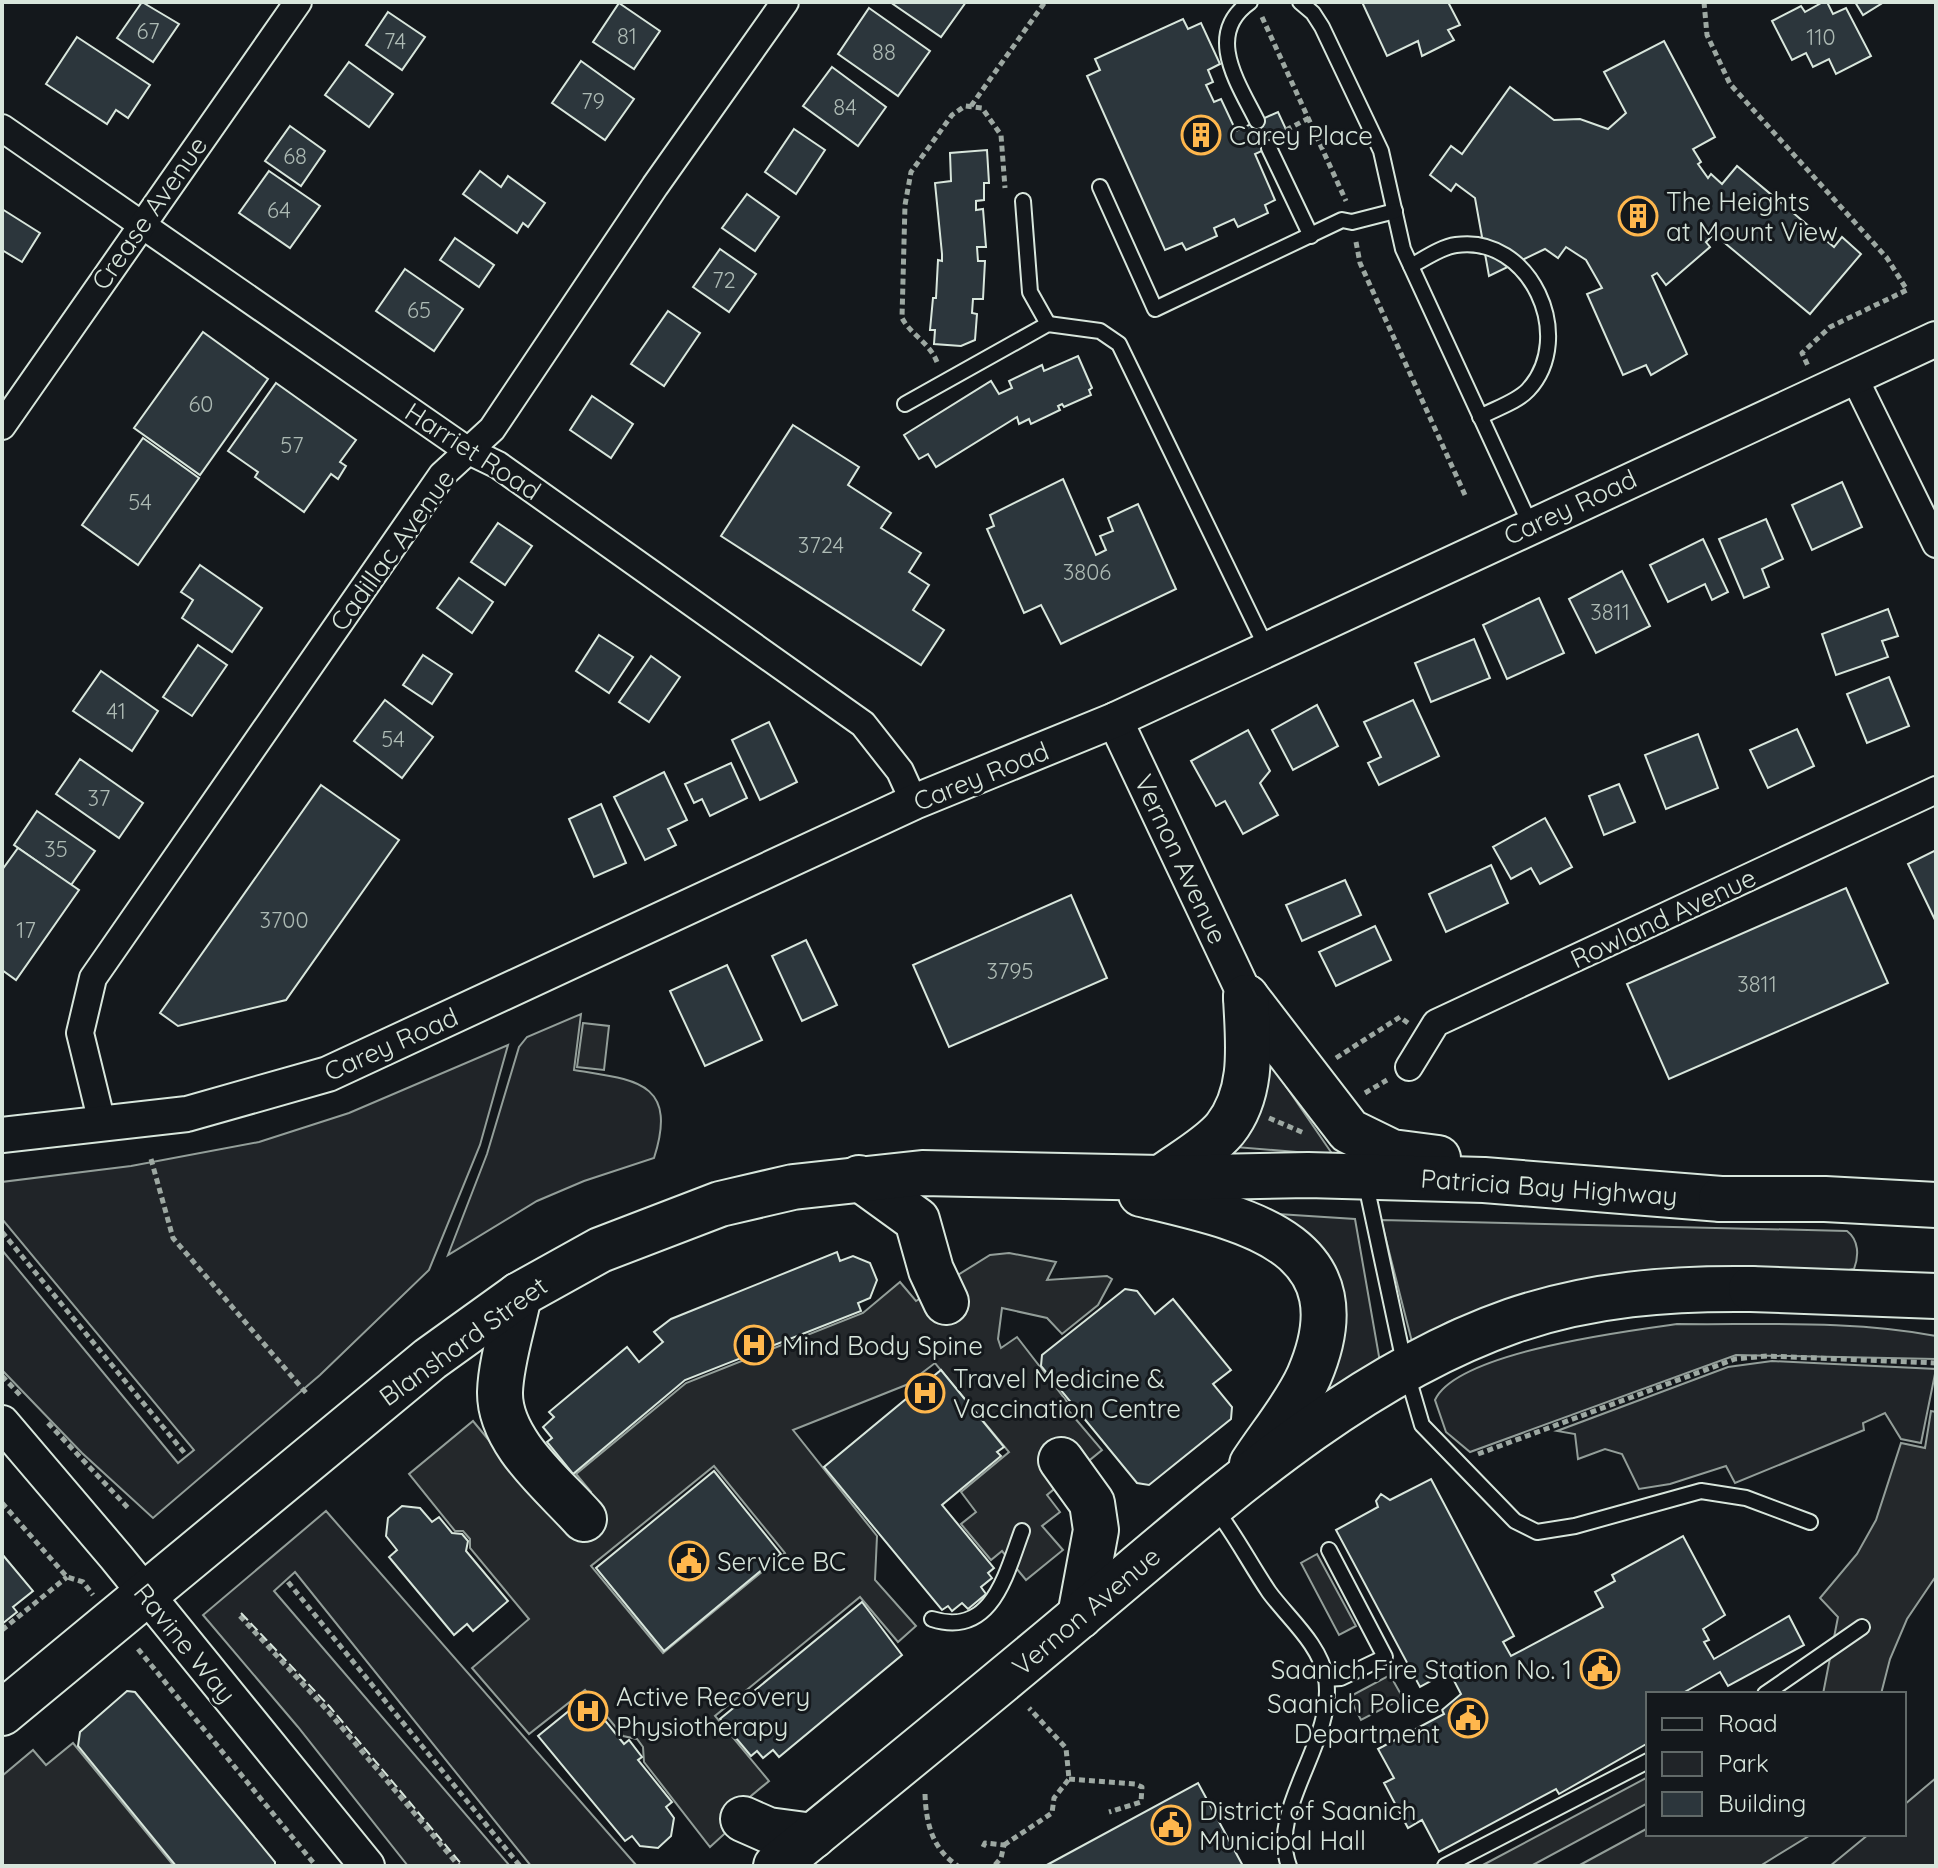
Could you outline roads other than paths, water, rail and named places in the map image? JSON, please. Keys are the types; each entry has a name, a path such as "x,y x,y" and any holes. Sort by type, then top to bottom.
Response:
{"highway":[{"path":"1161,1178 1224,1129 1239,1105 1250,1065 1246,997"},
{"path":"1246,997 1318,1096 1349,1131 1392,1152 1721,1199"},
{"name":"Blanshard Street","path":"2,1713 430,1359 519,1295 600,1250 720,1204 793,1187 859,1178 965,1173 1161,1178"},
{"name":"Patricia Bay Highway","path":"1161,1178 1364,1176 1484,1180 1721,1199 1825,1199 1936,1205"},
{"path":"1069,1177 1235,1218 1293,1247 1319,1281 1326,1322 1308,1377 1225,1497"},
{"path":"859,1178 917,1220 931,1270 946,1302"},
{"path":"1405,1367 1514,1320 1582,1302 1649,1291 1751,1289 1936,1296"},
{"path":"519,1295 500,1391 502,1416 514,1439 584,1519"},
{"name":"Vernon Avenue","path":"776,1866 1225,1497 1405,1367"},
{"path":"1061,1460 1092,1503 1096,1530 1080,1616"},
{"path":"743,1819 768,1830 813,1836"}],"street":[{"name":"Crease Avenue","path":"2,426 298,2"},
{"name":"Cadillac Avenue","path":"103,1127 80,1033 93,978 442,475 492,429 655,186 785,2"},
{"name":"Harriet Road","path":"2,128 467,450 498,465 863,724 900,771 914,802"},
{"name":"Carey Road","path":"8,1135 103,1127 187,1114 328,1074 914,802 1115,720 1936,339"},
{"path":"1854,377 1936,544"},
{"name":"Vernon Avenue","path":"1115,720 1246,997"},
{"name":"Rowland Avenue","path":"1409,1067 1436,1023 1936,790"},
{"name":"Ravine Way","path":"13,1411 145,1594 361,1864"}],"lane":[{"path":"1252,2 1231,22 1226,38 1226,54 1257,121"},
{"path":"1300,2 1313,13 1322,27 1381,151 1403,249 1531,526"},
{"path":"1269,148 1311,236"},
{"path":"1100,187 1155,309 1342,220 1352,222 1395,211"},
{"path":"1023,201 1030,292 1048,324"},
{"path":"1411,266 1454,245 1478,245 1506,255 1529,276 1546,311 1548,336 1544,367 1527,392 1480,417"},
{"path":"905,404 1048,324 1100,331 1119,344 1267,649"},
{"path":"1364,1176 1405,1367 1422,1425 1515,1521 1537,1532 1575,1526 1701,1491 1746,1498 1810,1522"},
{"path":"1225,1497 1237,1537 1269,1591 1321,1660 1326,1679 1326,1707 1319,1739 1286,1831 1284,1853 1289,1866"},
{"path":"932,1619 951,1625 970,1620 997,1597 1022,1531"},
{"path":"1326,1679 1341,1678 1385,1657 1329,1550"},
{"path":"1768,1692 1862,1627"},
{"path":"1445,1866 1646,1762"}],"place":[{"name":"Carey Place","path":"1201,135"},
{"name":"The Heights at Mount View","path":"1638,216"},
{"name":"Mind Body Spine","path":"754,1345"},
{"name":"Travel Medicine & Vaccination Centre","path":"925,1393"},
{"name":"Service BC","path":"689,1561"},
{"name":"Saanich Fire Station No. 1","path":"1600,1669"},
{"name":"Active Recovery Physiotherapy","path":"588,1711"},
{"name":"Saanich Police Department","path":"1468,1718"},
{"name":"District of Saanich Municipal Hall","path":"1171,1825"}]}
